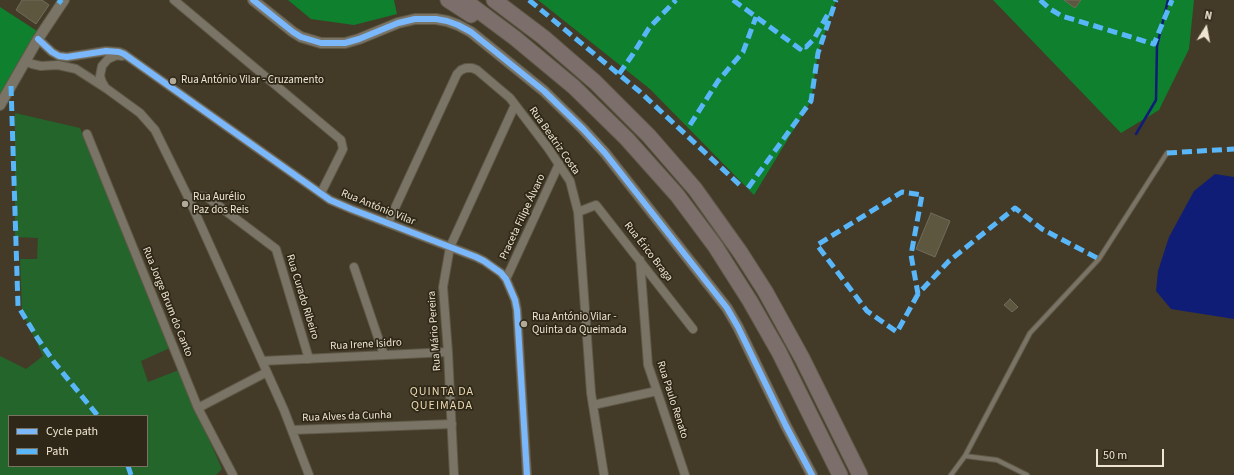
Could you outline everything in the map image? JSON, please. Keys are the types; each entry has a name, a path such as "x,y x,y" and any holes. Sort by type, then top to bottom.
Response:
{"highway":[{"path":"448,0 512,44 574,97 609,130 648,171 715,246"},
{"path":"464,0 545,62 601,112 652,166 700,226 732,272 768,331 802,396 840,475"},
{"path":"494,0 543,37 595,82 649,136 695,190 740,252 765,291 802,358 860,475"}],"street":[{"path":"0,105 38,39 64,0"},
{"path":"174,0 341,140 343,149 321,193"},
{"path":"253,0 292,32 301,37 320,43 345,43 359,40 398,23 415,19 436,19 447,21 471,32 544,91 610,158 727,308 812,475"},
{"name":"Rua António Vilar","path":"38,39 52,52 59,56 67,57 112,51 119,52 129,57 321,193 340,204 484,261 501,273 506,279 515,300 517,310 527,475"},
{"path":"107,89 100,76 102,66 108,59 117,56 129,57"},
{"path":"25,61 41,66 58,65 76,69 140,113 155,130 189,199 267,372 292,430 309,475"},
{"name":"Rua Beatriz Costa","path":"388,223 454,78 461,70 472,68 477,70 510,98 570,181 578,212 590,378 604,475"},
{"name":"Rua Mário Pereira","path":"454,475 443,286 450,247 515,104"},
{"name":"Rua Jorge Brum do Canto","path":"87,134 198,408 233,475"},
{"name":"Praceta Filipe Álvaro","path":"506,279 559,164"},
{"name":"Rua Curado Ribeiro","path":"189,199 196,196 207,197 276,250 310,359"},
{"name":"Rua Érico Braga","path":"578,212 596,205 693,329"},
{"name":"Rua Paulo Renato","path":"640,260 648,365 685,475"},
{"path":"354,267 384,355"},
{"name":"Rua Irene Isidro","path":"262,361 448,352"},
{"path":"198,408 267,372"},
{"path":"593,405 657,391"},
{"name":"Rua Alves da Cunha","path":"292,430 452,424"}],"lane":[{"path":"951,475 965,456 1030,333 1099,258 1167,154"},
{"path":"965,456 997,460 1027,475"}],"green space":[{"path":"288,0 394,0 397,14 354,25 311,19"},
{"path":"538,0 836,0 818,53 811,101 754,195 650,89"},
{"path":"993,0 1194,0 1189,49 1159,110 1121,133"},
{"path":"0,7 37,31 0,96"},
{"path":"15,113 80,128 170,348 141,361 148,382 179,370 222,469 216,475 0,475 0,356 26,369 43,356 22,312 20,259 37,259 38,238 15,237"}],"shaded area":[{"path":"1215,174 1234,177 1234,319 1171,309 1156,291 1158,271 1169,237 1194,191"}],"building":[{"path":"22,0 42,0 49,5 36,24 16,10"},
{"path":"1064,0 1081,0 1075,8"},
{"path":"931,213 950,221 935,257 916,249"},
{"path":"1010,299 1018,307 1012,312 1004,305"}],"waterway":[{"path":"1136,134 1156,100 1157,46 1168,0"}],"marked path":[{"path":"58,0 62,3"},
{"path":"529,0 639,91 743,188"},
{"path":"619,74 649,28 676,0"},
{"path":"733,0 800,49 801,46 806,47 814,39 828,14"},
{"path":"748,188 811,101 818,53 836,0"},
{"path":"1040,0 1050,9 1062,16 1154,44 1172,0"},
{"path":"690,125 718,81 743,52 756,17"},
{"path":"11,86 18,306 54,362 97,415"},
{"path":"1167,153 1234,149"},
{"path":"918,294 897,332 867,311 817,245 902,192 922,195 911,255 918,294 949,261 1015,208 1042,229 1099,259"},
{"path":"128,467 131,475"}],"cycle path":[{"path":"253,0 293,32 301,37 321,43 345,43 359,39 398,23 415,19 436,19 447,21 471,32 544,91 605,153 727,308 812,475"},
{"path":"38,39 52,52 59,56 67,57 106,51 124,54 330,200 476,257 501,273 506,279 515,300 517,310 527,475"}],"place":[{"name":"Rua António Vilar - Cruzamento","path":"173,81"},
{"name":"Rua Aurélio Paz dos Reis","path":"185,204"},
{"name":"Rua António Vilar - Quinta da Queimada","path":"524,324"}],"district":[{"name":"QUINTA DA QUEIMADA","path":"442,399"}]}
